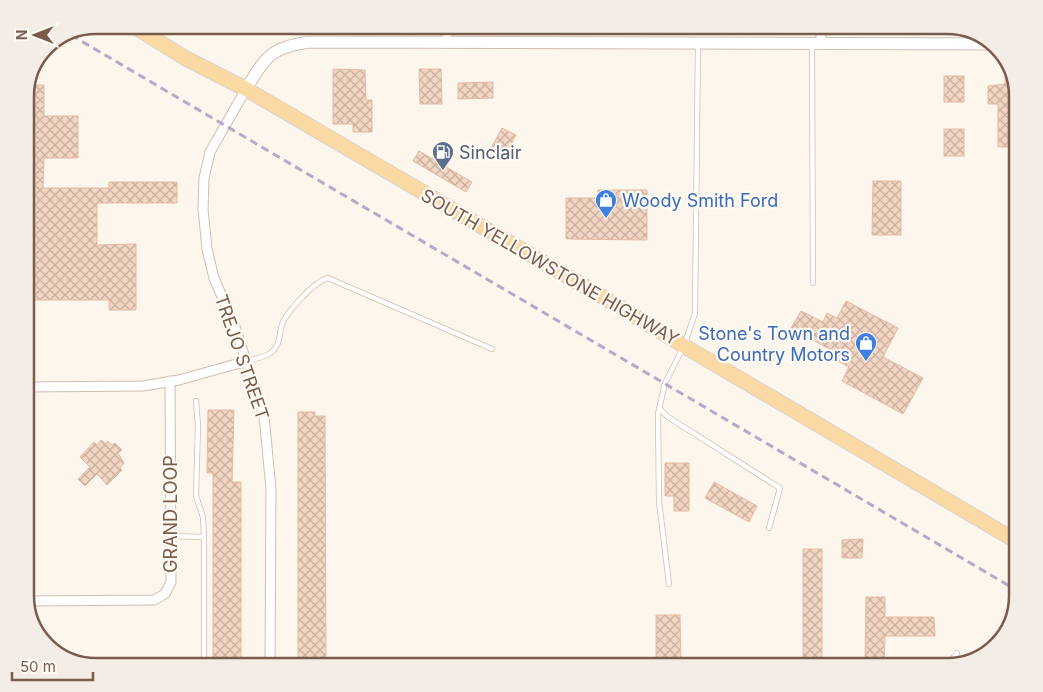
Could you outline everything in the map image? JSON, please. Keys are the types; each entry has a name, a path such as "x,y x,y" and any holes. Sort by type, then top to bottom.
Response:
{"main road":[{"name":"SOUTH YELLOWSTONE HIGHWAY","path":"146,34 185,58 246,90 626,310 1009,537"}],"street":[{"path":"447,34 447,44"},
{"path":"817,44 819,34"},
{"path":"246,90 265,58 276,51 309,42 447,44 981,44"},
{"name":"TREJO STREET","path":"246,90 210,152 204,178 203,209 207,249 214,278 247,361 264,416 271,489 270,658"},
{"path":"34,387 143,386 247,361"},
{"name":"GRAND LOOP","path":"34,601 154,600 165,594 171,582 170,381"}],"lane":[{"path":"669,584 659,501 657,441 659,408 665,384 684,346 695,313 698,44"},
{"path":"813,282 817,44"},
{"path":"247,361 270,354 279,342 283,321 292,309 321,280 328,278 492,349"},
{"path":"196,401 198,425 196,496 203,517 204,538 204,658"},
{"path":"659,408 668,417 780,488 769,528"},
{"path":"170,536 204,538"},
{"path":"953,658 957,653"}],"building":[{"path":"333,69 365,70 366,100 372,100 372,132 353,132 353,124 333,124"},
{"path":"419,69 441,69 442,104 420,104"},
{"path":"1005,74 1009,88 1009,147 998,147 998,104 988,104 988,86 1005,84"},
{"path":"944,76 964,76 964,102 944,102"},
{"path":"493,82 493,98 458,99 458,83"},
{"path":"35,85 44,85 44,116 78,116 78,158 44,158 43,188 109,188 109,182 177,182 177,203 97,203 97,245 136,244 136,310 109,310 109,300 34,300"},
{"path":"502,128 516,135 504,158 490,150"},
{"path":"944,129 964,129 964,156 944,156"},
{"path":"419,151 472,182 466,192 413,161"},
{"path":"873,181 901,181 901,235 872,235"},
{"name":"Woody Smith Ford","path":"598,190 647,190 647,240 566,239 566,198 598,198"},
{"name":"Stone's Town and Country Motors","path":"846,301 898,328 883,357 923,378 903,414 842,381 849,367 828,356 831,350 791,328 801,311 823,322 827,313 837,318"},
{"path":"208,410 234,410 232,482 241,482 241,658 213,658 213,473 207,473"},
{"path":"298,412 315,412 315,416 325,416 326,658 298,658"},
{"path":"101,440 106,444 108,441 112,445 115,443 122,450 118,453 124,463 120,468 122,470 107,485 97,474 85,486 78,479 90,467 80,457 94,442 97,445"},
{"path":"665,463 689,463 689,511 674,511 674,496 665,496"},
{"path":"714,482 757,506 749,522 705,498"},
{"path":"863,539 862,558 842,558 842,540"},
{"path":"803,549 822,549 822,658 803,658"},
{"path":"866,597 885,597 885,617 934,617 935,636 885,636 884,658 865,658"},
{"path":"656,615 680,615 681,658 656,658"}],"railway":[{"path":"75,37 1009,586"}],"place":[{"name":"Sinclair","path":"443,171"},
{"name":"Woody Smith Ford","path":"606,219"},
{"name":"Stone's Town and Country Motors","path":"866,362"}]}
